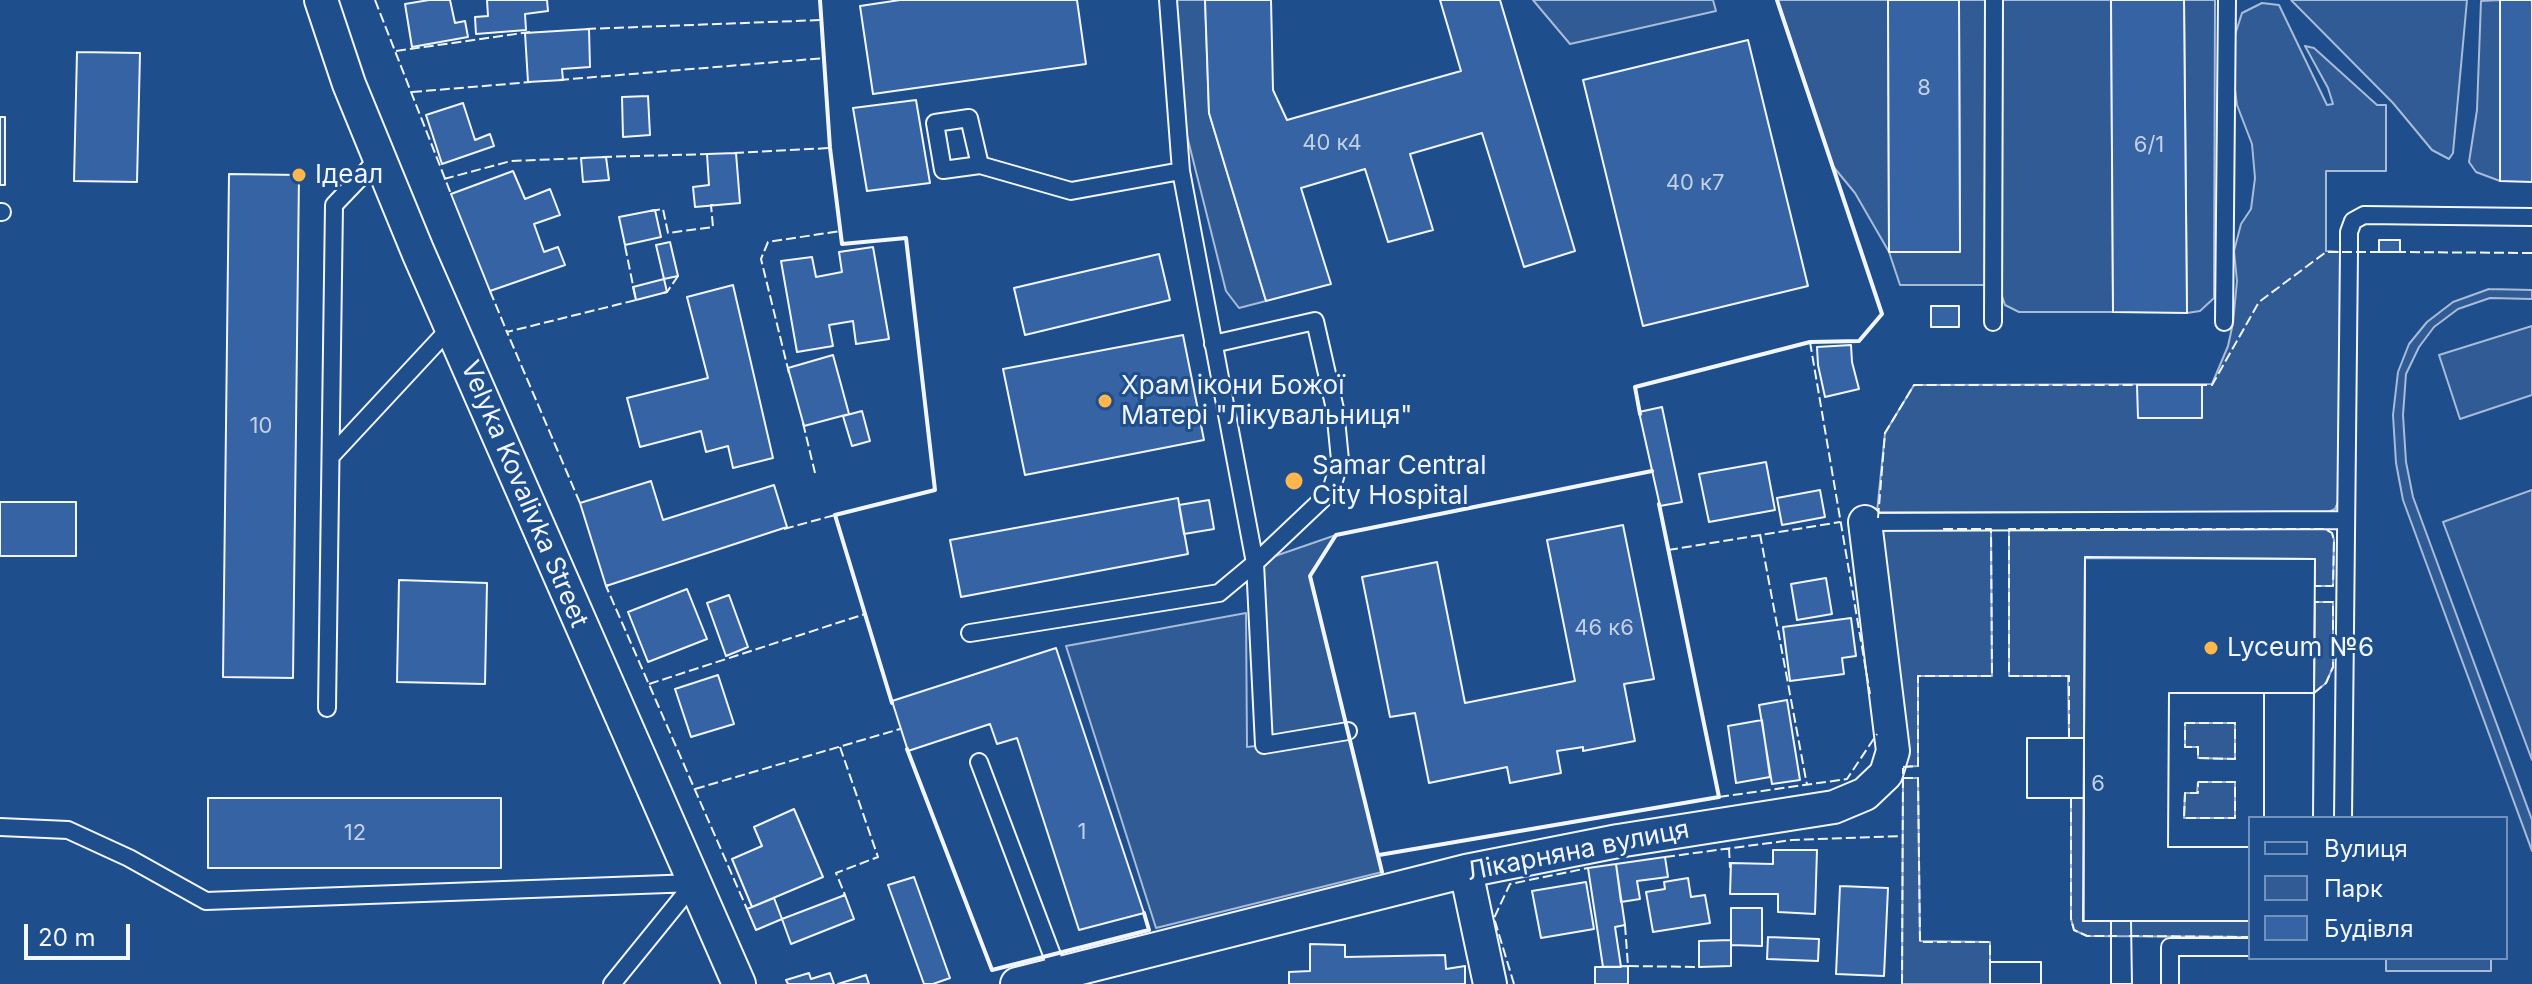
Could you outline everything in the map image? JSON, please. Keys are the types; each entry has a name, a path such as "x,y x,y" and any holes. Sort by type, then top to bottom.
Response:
{"street":[{"name":"Velyka Kovalivka Street","path":"321,0 349,84 379,158 739,984"},
{"name":"Лікарняна вулиця","path":"1017,984 1466,871 1618,841 1834,807 1865,794 1886,774 1893,751 1865,522"},
{"path":"1466,871 1490,984"}],"lane":[{"path":"1168,0 1181,171 1255,563 1264,745 1348,731"},
{"path":"1993,322 1994,0"},
{"path":"2224,322 2227,0"},
{"path":"327,708 334,205 379,158"},
{"path":"980,165 1071,191 1181,171"},
{"path":"2343,816 2349,232 2353,221 2364,215 2532,217"},
{"path":"970,633 1219,593 1331,491 1340,460 1335,409 1315,321 1213,344"},
{"path":"332,455 451,327"},
{"path":"1865,522 2346,520"},
{"path":"979,762 1057,974"},
{"path":"0,827 68,830 129,858 206,901 694,883"},
{"path":"612,984 694,883"},
{"path":"2170,984 2170,947 2248,947"}],"green space":[{"path":"1175,0 1205,0 1209,113 1266,301 1239,308 1226,291 1183,120"},
{"path":"1533,0 1713,0 1716,11 1570,44"},
{"path":"1777,0 1888,0 1889,252 1855,193 1832,165"},
{"path":"1959,0 1986,0 1985,285 1900,285 1889,252 1960,251"},
{"path":"2002,0 2111,0 2113,312 2019,312 2005,305 2001,293"},
{"path":"2184,0 2215,0 2214,298 2200,311 2187,313"},
{"path":"2291,0 2467,0 2453,153 2449,159 2432,150 2393,103"},
{"path":"2500,0 2500,181 2476,172 2469,162 2477,110 2481,1"},
{"path":"2262,3 2279,5 2327,105 2333,104 2328,88 2305,46 2314,48 2377,105 2386,105 2386,171 2326,171 2326,251 2340,252 2339,500 2335,509 2326,513 1877,512 1885,433 1914,385 2212,384 2228,346 2233,323 2237,281 2234,251 2241,224 2251,209 2255,178 2252,144 2237,105 2233,73 2234,38 2242,13"},
{"path":"2489,289 2532,290 2532,299 2490,298 2458,309 2434,327 2419,347 2406,374 2403,415 2406,462 2413,497 2532,820 2532,851 2403,500 2396,463 2393,415 2398,372 2409,344 2427,322 2453,302"},
{"path":"2532,326 2532,395 2460,419 2439,355"},
{"path":"2532,490 2532,760 2443,522"},
{"path":"1879,529 1991,529 1992,676 1918,676 1918,766 1903,767"},
{"path":"2009,529 2325,529 2332,533 2334,540 2333,586 2315,586 2315,559 2085,558 2084,738 2069,738 2068,676 2009,676"},
{"path":"1336,535 1310,576 1382,872 1156,928 1066,646 1246,613 1247,747 1264,745 1255,563"},
{"path":"2315,602 2333,602 2333,667 2326,683 2314,693"},
{"path":"2185,723 2235,723 2235,759 2198,758 2198,747 2185,747"},
{"path":"1903,778 1918,778 1920,941 1990,942 1990,984 1902,984"},
{"path":"2198,782 2235,782 2235,818 2184,818 2185,793 2197,793"},
{"path":"2071,798 2084,798 2084,921 2248,921 2248,937 2087,936 2074,930 2071,919"},
{"path":"2386,960 2491,960 2491,971 2386,971"}],"building":[{"path":"450,0 455,23 465,21 468,37 412,47 405,4"},
{"path":"487,0 547,0 548,11 525,14 526,30 476,34 475,17 488,16"},
{"path":"900,0 1077,0 1086,64 873,94 860,6"},
{"path":"1205,0 1271,0 1273,90 1287,120 1461,71 1440,0 1500,0 1575,251 1524,267 1482,133 1410,154 1433,230 1388,242 1365,169 1301,188 1331,284 1266,301 1209,113"},
{"path":"1888,0 1959,0 1960,252 1889,252"},
{"path":"2111,0 2184,0 2187,313 2113,312"},
{"path":"2500,0 2532,0 2532,182 2500,181"},
{"path":"589,29 590,67 562,69 563,80 528,82 525,33"},
{"path":"1748,40 1808,286 1643,326 1583,80"},
{"path":"77,52 140,53 137,182 74,181"},
{"path":"648,96 650,135 623,137 622,97"},
{"path":"916,100 930,183 867,191 853,108"},
{"path":"463,103 475,140 490,134 494,146 442,164 426,115"},
{"path":"0,117 5,117 5,185 0,185"},
{"path":"736,153 740,203 695,207 693,187 709,185 707,154"},
{"path":"606,157 609,180 583,182 581,158"},
{"path":"513,171 525,199 550,189 560,215 534,224 544,252 558,247 565,265 490,291 451,194"},
{"path":"229,174 299,175 293,678 223,677"},
{"path":"655,210 661,237 625,245 619,217"},
{"path":"2379,240 2400,240 2400,252 2379,252"},
{"path":"670,242 678,276 664,279 656,245"},
{"path":"873,247 889,339 856,344 853,321 829,325 833,346 797,352 781,261 812,257 816,277 842,272 839,252"},
{"path":"1159,254 1170,300 1025,335 1014,288"},
{"path":"664,279 667,292 636,300 633,287"},
{"path":"733,285 773,458 733,468 728,446 706,452 701,431 640,447 627,398 708,378 687,297"},
{"path":"1931,306 1959,306 1959,327 1931,327"},
{"path":"1183,335 1204,440 1025,475 1003,369"},
{"path":"1851,345 1859,389 1825,397 1817,347"},
{"path":"833,355 849,414 804,426 788,368"},
{"path":"2137,385 2202,385 2202,418 2138,418"},
{"path":"1662,407 1682,502 1660,506 1639,412"},
{"path":"862,411 870,441 852,446 843,416"},
{"path":"1766,462 1775,510 1709,522 1699,474"},
{"path":"651,481 663,520 774,485 787,527 606,586 580,503"},
{"path":"1820,490 1825,517 1782,525 1777,498"},
{"path":"1178,498 1188,554 961,597 950,540"},
{"path":"1209,500 1214,529 1184,534 1179,505"},
{"path":"0,502 76,502 76,556 0,556"},
{"path":"1623,525 1654,679 1624,684 1635,741 1583,751 1583,747 1557,751 1561,773 1510,783 1507,767 1429,783 1415,713 1390,717 1362,577 1437,562 1465,703 1575,681 1547,540"},
{"path":"2085,557 2315,559 2313,816 2264,816 2264,693 2169,693 2168,847 2248,847 2248,921 2131,921 2132,984 2111,984 2111,921 2083,921 2084,798 2027,798 2027,738 2084,738"},
{"path":"2085,557 2315,559 2314,693 2169,693 2168,847 2248,847 2248,921 2083,921"},
{"path":"1826,578 1832,614 1797,620 1791,584"},
{"path":"399,580 487,583 485,684 397,682"},
{"path":"687,589 707,639 648,662 628,612"},
{"path":"729,595 748,647 726,656 707,603"},
{"path":"1851,618 1856,656 1842,658 1844,674 1790,681 1783,627"},
{"path":"1056,648 1144,913 1079,930 1017,738 997,744 990,724 908,751 892,701"},
{"path":"718,675 734,724 691,737 675,689"},
{"path":"2264,693 2314,693 2313,816 2264,816"},
{"path":"1787,700 1800,780 1772,784 1759,705"},
{"path":"1762,720 1770,777 1736,783 1728,726"},
{"path":"2027,738 2084,738 2084,798 2027,798"},
{"path":"208,798 501,798 501,868 208,868"},
{"path":"794,809 823,877 752,907 732,859 762,846 754,827"},
{"path":"1773,850 1817,850 1815,914 1778,912 1778,894 1730,894 1731,863 1773,864"},
{"path":"1665,857 1668,877 1637,881 1640,899 1621,902 1616,864"},
{"path":"1616,864 1625,925 1615,927 1621,967 1603,967 1588,868"},
{"path":"914,877 950,978 933,984 924,984 888,885"},
{"path":"1688,878 1691,897 1705,895 1710,923 1653,932 1646,892 1665,889 1664,882"},
{"path":"1586,882 1594,929 1541,938 1532,891"},
{"path":"1840,886 1888,888 1884,976 1836,974"},
{"path":"845,895 854,919 791,944 782,919"},
{"path":"774,898 782,919 756,930 747,909"},
{"path":"1731,908 1762,908 1762,946 1731,945"},
{"path":"2111,921 2131,921 2132,984 2111,984"},
{"path":"1768,937 1819,939 1818,961 1767,959"},
{"path":"1731,940 1731,966 1699,967 1699,941"},
{"path":"1310,944 1345,945 1345,957 1445,955 1446,969 1465,966 1465,984 1289,984 1289,972 1310,971"},
{"path":"1990,962 2041,962 2041,984 1990,984"},
{"path":"1990,962 2041,962 2041,984 1990,984"},
{"path":"1628,966 1628,984 1595,984 1595,967"},
{"path":"809,973 811,979 830,973 834,984 788,984 786,980"},
{"path":"866,975 869,984 838,984"}],"fence":[{"path":"375,0 451,194"},
{"path":"586,29 822,20"},
{"path":"396,51 530,32"},
{"path":"559,80 825,58"},
{"path":"412,92 531,82"},
{"path":"734,153 830,148"},
{"path":"602,157 710,154"},
{"path":"444,179 511,161 586,158"},
{"path":"650,211 663,209 668,233 713,227 711,205 715,205"},
{"path":"789,373 761,259 768,242 840,231"},
{"path":"580,503 507,332 636,300 624,241"},
{"path":"2197,385 2212,385 2259,302 2326,252 2384,252"},
{"path":"2396,252 2532,253"},
{"path":"663,293 678,276 677,272"},
{"path":"490,291 507,332"},
{"path":"1810,342 1870,694"},
{"path":"1878,518 1885,433 1914,385 2141,385"},
{"path":"803,423 815,473"},
{"path":"784,529 835,515"},
{"path":"1668,550 1840,522"},
{"path":"1903,767 1918,766 1918,676 1992,676 1991,529 1942,529"},
{"path":"2069,738 2069,676 2009,676 2009,529 2325,529 2332,533 2334,540 2333,586 2315,586"},
{"path":"1760,534 1807,785"},
{"path":"609,585 606,586 747,909"},
{"path":"2314,693 2326,683 2333,667 2333,602 2315,602"},
{"path":"649,684 865,614"},
{"path":"2185,723 2235,723 2235,759 2198,758 2198,747 2185,747 2185,723"},
{"path":"695,789 900,729"},
{"path":"1719,797 1847,779 1877,734"},
{"path":"840,747 878,857 836,873 845,895 842,896"},
{"path":"1902,984 1903,768"},
{"path":"1903,778 1918,778 1920,942 1990,942 1990,962"},
{"path":"2198,782 2235,782 2235,818 2184,818 2185,793 2198,793 2198,782"},
{"path":"2071,798 2071,919 2074,930 2087,936 2117,936"},
{"path":"1665,857 1792,840 1902,836"},
{"path":"1729,848 1730,868"},
{"path":"1514,984 1494,918 1510,884 1588,868"},
{"path":"1625,925 1628,966 1702,967"},
{"path":"2129,936 2248,937"}],"wall":[{"path":"820,0 830,148 842,244 906,238 935,490 835,515 892,703"},
{"path":"1640,414 1635,387 1810,342 1859,341 1882,314 1777,0"},
{"path":"1382,872 1310,576 1336,535 1652,471"},
{"path":"1379,855 1719,797 1659,504"},
{"path":"907,749 992,970 1149,930 1144,913"}],"place":[{"name":"Ідеал","path":"299,175"},
{"name":"Храм ікони Божої Матері \"Лікувальниця\"","path":"1105,401"},
{"name":"Samar Central City Hospital","path":"1294,481"},
{"name":"Lyceum №6","path":"2211,648"}]}
